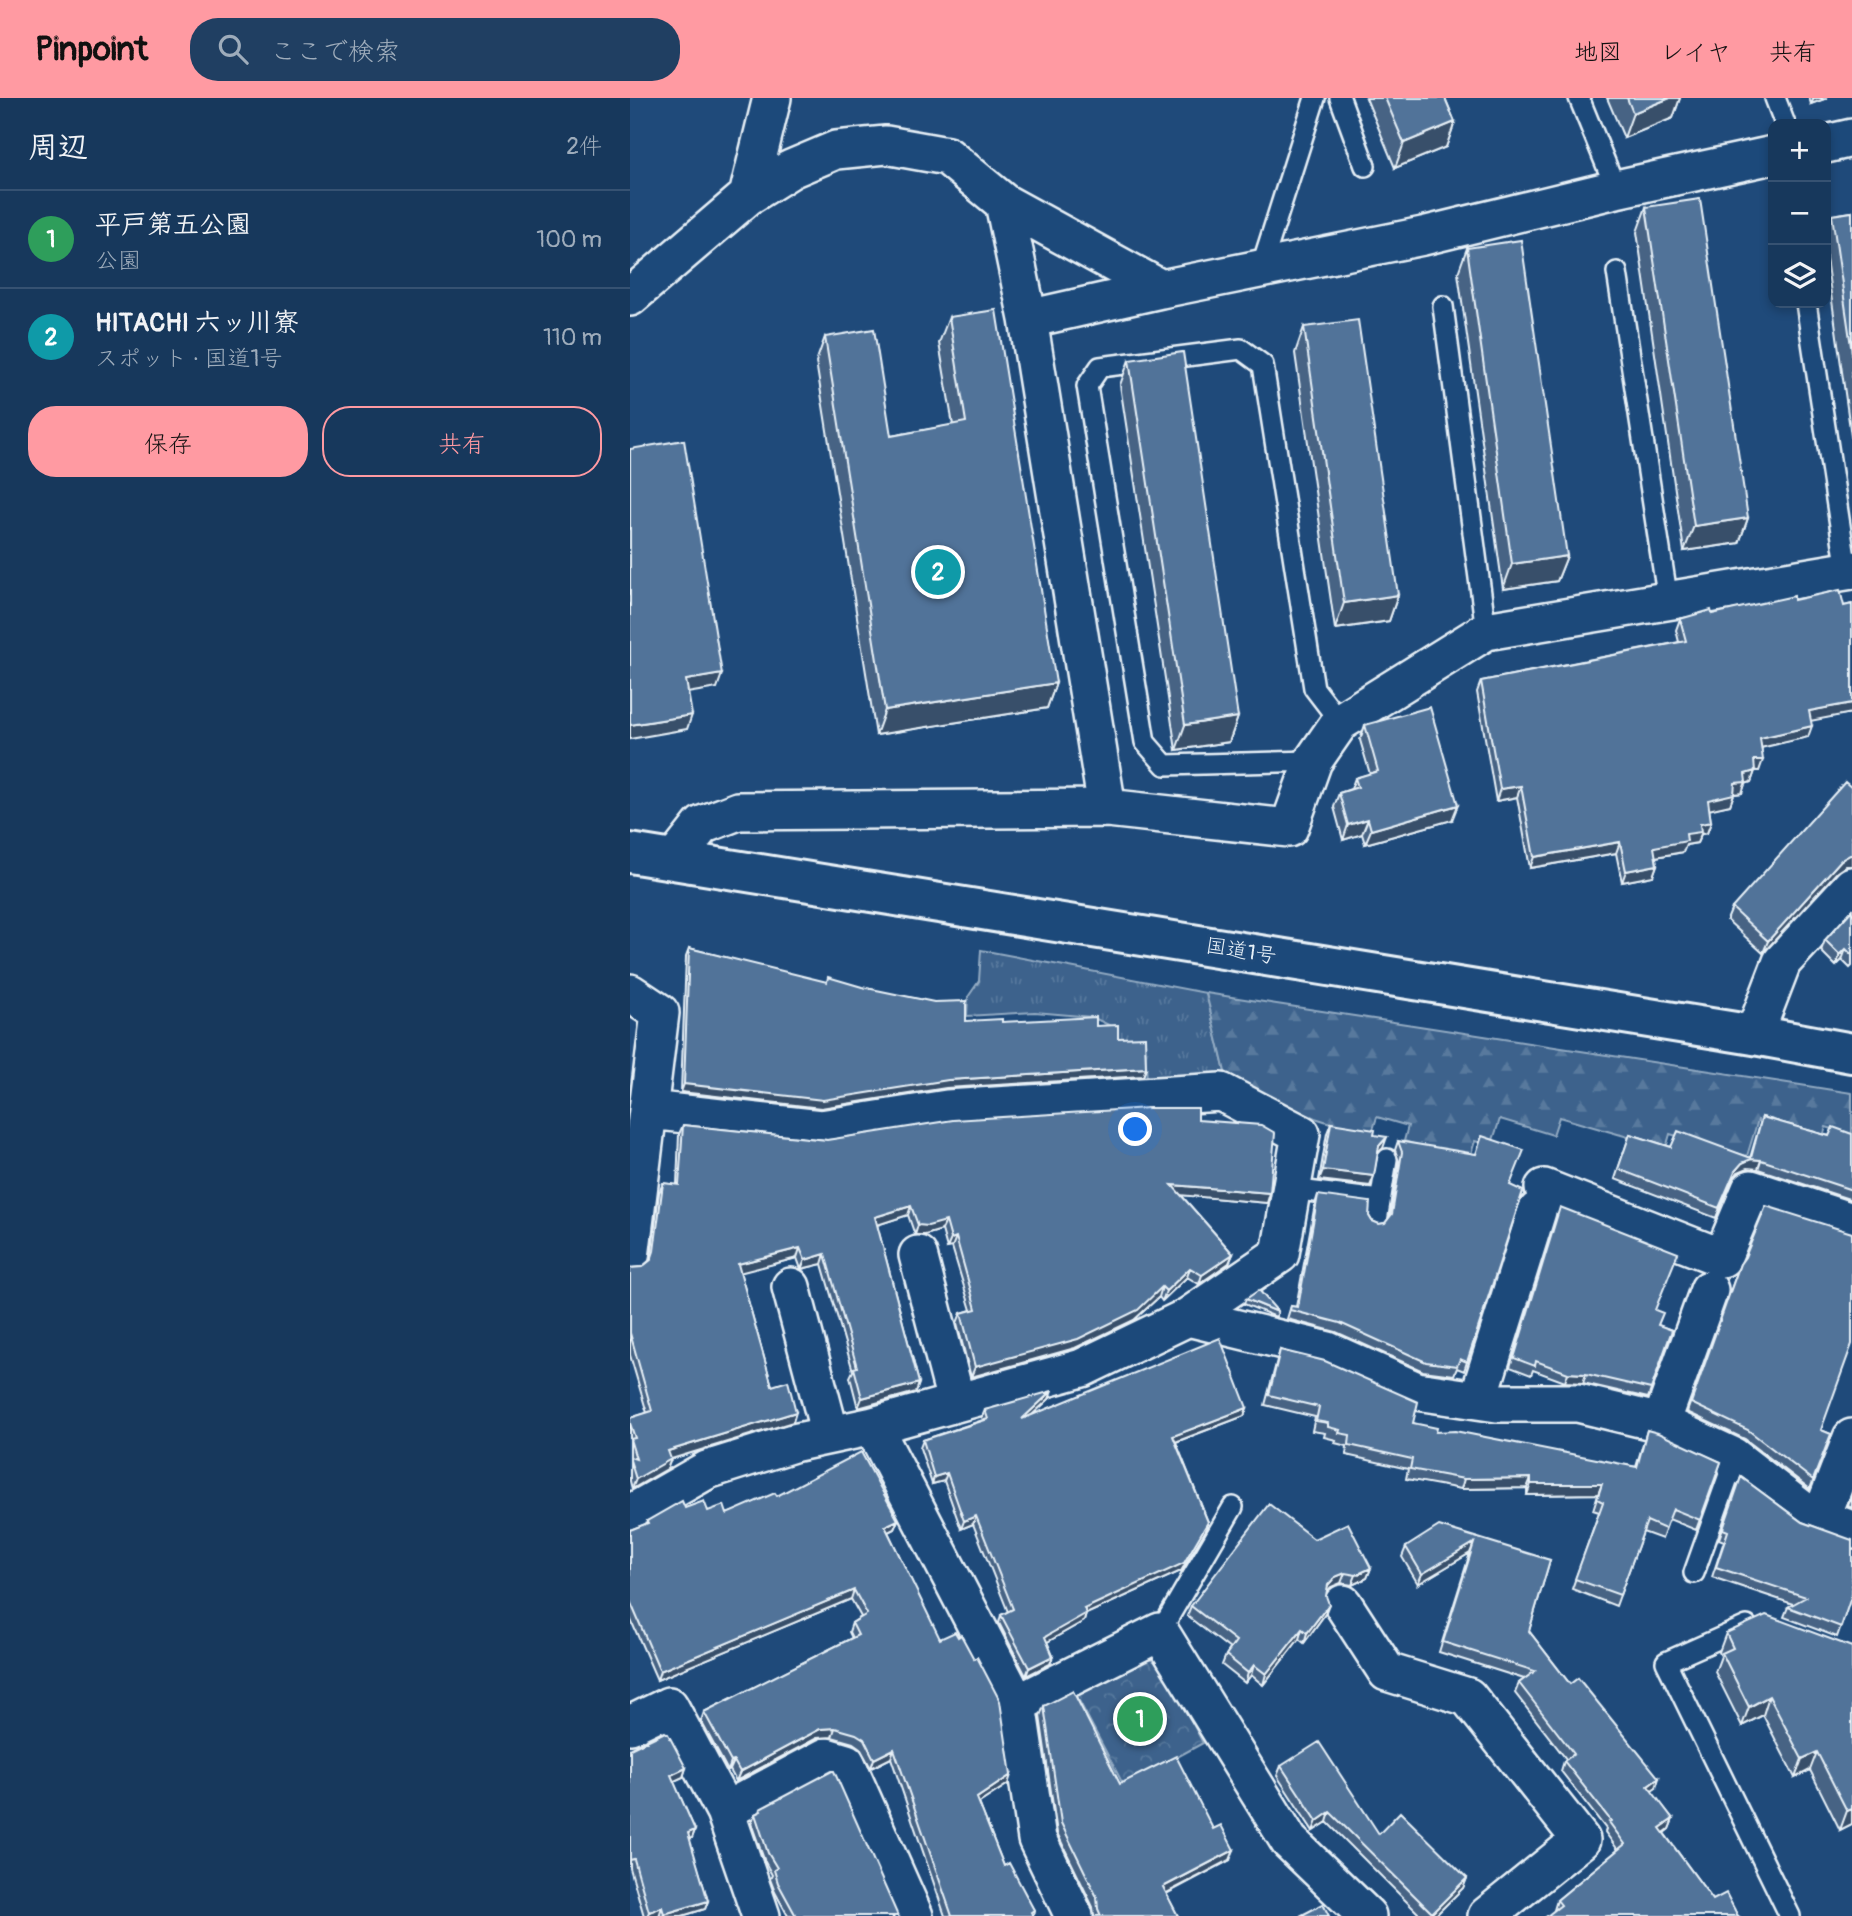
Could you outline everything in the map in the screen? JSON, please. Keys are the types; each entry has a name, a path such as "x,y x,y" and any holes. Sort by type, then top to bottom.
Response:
{"highway":[{"name":"国道1号","path":"630,853 1852,1053"}],"street":[{"path":"748,197 772,98"},
{"path":"1831,143 1852,138"},
{"path":"630,297 748,197 791,169 836,150 886,145 947,156 1004,203 1160,289"},
{"path":"1028,319 1160,289 1260,271 1423,236 1616,188 1768,156"},
{"path":"1004,203 1028,319 1107,808"},
{"path":"674,859 702,825 738,811 1107,808 1289,828 1313,761 1340,722 1486,631 1849,570"},
{"path":"1754,1035 1782,962 1852,886"},
{"path":"630,993 660,1013 630,1257"},
{"path":"630,1514 707,1470 793,1443 873,1426 1082,1368 1188,1317 1280,1254 1301,1134 1221,1092 947,1109 821,1129 649,1110"},
{"path":"1478,1400 1541,1200 1722,1258 1751,1189 1852,1222"},
{"path":"918,1255 957,1401"},
{"path":"791,1287 830,1434"},
{"path":"1661,1423 1709,1290"},
{"path":"1188,1317 1239,1341 1328,1351 1417,1391 1497,1403 1578,1403 1661,1423 1735,1458 1806,1513 1836,1524 1852,1438"},
{"path":"873,1426 1017,1704 1037,1839 1074,1916"},
{"path":"1343,1604 1387,1672 1468,1697 1581,1840 1487,1916"},
{"path":"1017,1704 1160,1632 1289,1841 1367,1916"},
{"path":"630,1725 669,1706 725,1811 761,1916"},
{"path":"725,1811 826,1757 846,1763 914,1916"}],"lane":[{"path":"1260,271 1315,98"},
{"path":"1340,98 1365,166"},
{"path":"1579,98 1616,188"},
{"path":"1775,98 1783,119"},
{"path":"1617,272 1668,601"},
{"path":"1443,306 1486,631"},
{"path":"1807,308 1849,570"},
{"path":"1313,761 1166,765 1144,742 1087,386 1100,367 1241,349 1263,365 1314,688 1340,722"},
{"path":"1377,1221 1387,1159"},
{"path":"1291,1189 1380,1200"},
{"path":"1694,1573 1735,1458"},
{"path":"1160,1632 1233,1507"},
{"path":"1771,1625 1759,1620 1666,1662 1790,1916"}],"green space":[{"path":"981,950 1206,993 1227,1080 1147,1084 1145,1041 1119,1041 1115,1028 1092,1017 1035,1012 967,1016 968,997 979,981"},
{"path":"1206,993 1852,1093 1852,1135 1826,1127 1820,1146 1787,1129 1758,1120 1747,1156 1670,1134 1666,1148 1559,1117 1553,1135 1500,1119 1491,1146 1475,1141 1459,1193 1443,1153 1404,1141 1408,1126 1377,1117 1371,1136 1315,1118 1227,1080"},
{"path":"1143,1657 1161,1663 1203,1743 1124,1786 1076,1695"}],"building":[{"path":"1385,98 1445,98 1455,122 1404,143"},
{"path":"1627,98 1670,98 1633,113"},
{"path":"1700,199 1748,518 1694,526 1646,207"},
{"path":"1852,212 1852,353 1832,215"},
{"path":"1521,240 1567,556 1512,564 1467,248"},
{"path":"996,310 1056,683 885,710 825,337 874,329 891,436 966,422 949,317"},
{"path":"1358,320 1398,595 1344,603 1304,327"},
{"path":"1183,352 1238,717 1185,725 1129,360"},
{"path":"684,440 722,674 686,680 692,715 630,725 630,449"},
{"path":"1840,590 1844,606 1852,604 1852,703 1809,711 1812,726 1760,738 1763,760 1754,760 1755,771 1745,774 1746,782 1735,783 1734,794 1708,800 1711,822 1700,824 1701,832 1686,834 1687,841 1654,847 1657,865 1626,871 1620,842 1534,857 1521,786 1500,789 1481,681 1686,641 1680,619 1711,610 1712,614 1794,596 1794,600"},
{"path":"1430,707 1458,805 1371,830 1368,819 1348,825 1339,793 1358,787 1355,778 1378,771 1365,725"},
{"path":"1845,782 1852,788 1852,854 1841,860 1768,941 1732,908"},
{"path":"1852,910 1852,955 1846,949 1840,955 1825,940"},
{"path":"689,948 827,982 828,977 934,1002 966,1001 966,1021 1002,1019 1002,1022 1096,1017 1096,1026 1118,1025 1118,1038 1145,1037 1146,1068 948,1080 823,1100 684,1084"},
{"path":"1149,1108 1198,1108 1198,1120 1261,1125 1275,1133 1270,1193 1172,1185 1233,1254 1202,1275 1190,1268 1166,1291 1162,1287 1138,1310 1078,1339 975,1367 961,1313 976,1309 956,1237 951,1239 946,1221 928,1226 918,1225 911,1206 875,1217 919,1383 862,1398 854,1368 857,1367 825,1254 805,1260 800,1248 738,1264 772,1386 788,1381 796,1412 668,1451 671,1459 636,1479 630,1460 630,1457 636,1459 630,1439 635,1438 630,1418 652,1411 630,1333 630,1268 642,1267 651,1260 663,1183 679,1185 683,1125 827,1140 953,1120"},
{"path":"1762,1117 1829,1136 1833,1127 1852,1134 1852,1190 1751,1159 1742,1163 1735,1171 1719,1208 1618,1169 1630,1134 1671,1147 1678,1131 1751,1158"},
{"path":"1331,1123 1375,1130 1374,1135 1387,1137 1379,1146 1374,1176 1323,1170"},
{"path":"1482,1136 1524,1150 1510,1185 1523,1191 1467,1362 1460,1359 1457,1366 1426,1362 1340,1323 1290,1310 1291,1306 1298,1307 1318,1195 1370,1202 1369,1216 1372,1221 1385,1223 1392,1214 1402,1152 1398,1141 1476,1154"},
{"path":"1766,1206 1852,1233 1852,1344 1821,1430 1831,1434 1813,1480 1748,1430 1691,1403 1740,1264"},
{"path":"1560,1207 1678,1253 1655,1310 1663,1313 1658,1325 1672,1330 1651,1389 1586,1374 1568,1373 1536,1361 1535,1366 1514,1358"},
{"path":"1259,1290 1278,1312 1246,1299"},
{"path":"1220,1338 1247,1408 1173,1436 1208,1522 1184,1563 1084,1609 1087,1613 1045,1637 1053,1656 1029,1668 1001,1615 1013,1609 976,1516 964,1521 947,1473 934,1477 923,1440 988,1419 985,1410 1052,1391 1022,1419"},
{"path":"1280,1350 1325,1361 1418,1402 1413,1423 1437,1428 1436,1432 1455,1431 1637,1467 1647,1430 1721,1462 1700,1520 1673,1509 1665,1529 1647,1521 1620,1595 1575,1579 1603,1502 1597,1499 1602,1484 1531,1484 1531,1478 1464,1479 1410,1469 1412,1459 1349,1445 1350,1435 1328,1427 1328,1423 1316,1421 1319,1407 1269,1395"},
{"path":"861,1452 898,1520 885,1526 940,1639 955,1632 958,1637 961,1635 974,1659 977,1657 1000,1701 1011,1775 977,1798 1004,1866 1009,1863 1034,1910 1031,1912 1033,1916 952,1916 894,1749 874,1759 864,1739 856,1734 835,1728 820,1729 740,1772 734,1761 731,1762 704,1712 858,1635 852,1623 867,1614 854,1590 660,1671 630,1601 630,1530 648,1523 647,1521 682,1501 685,1508 704,1501 708,1511 724,1505 727,1514 775,1493 777,1496"},
{"path":"1741,1477 1802,1522 1852,1540 1852,1594 1841,1627 1788,1607 1806,1597 1716,1567 1728,1531 1723,1529"},
{"path":"1269,1504 1314,1539 1348,1523 1371,1568 1356,1575 1345,1573 1335,1577 1328,1585 1326,1596 1329,1604 1307,1633 1302,1629 1266,1674 1254,1665 1248,1673 1226,1655 1236,1641 1191,1606"},
{"path":"1439,1526 1550,1560 1529,1631 1570,1684 1578,1678 1659,1778 1648,1786 1673,1819 1660,1828 1713,1900 1726,1893 1738,1916 1547,1916 1561,1905 1557,1900 1625,1844 1609,1822 1611,1821 1564,1761 1574,1754 1519,1683 1535,1671 1443,1642 1474,1543 1422,1574 1406,1547"},
{"path":"1766,1615 1852,1647 1852,1809 1847,1811 1817,1752 1802,1759 1769,1696 1749,1707 1722,1653 1733,1648 1726,1633"},
{"path":"1073,1691 1120,1784 1176,1756 1213,1829 1221,1825 1234,1850 1163,1887 1178,1916 1101,1916 1097,1897 1061,1823 1044,1706"},
{"path":"665,1732 686,1768 671,1775 695,1830 688,1833 708,1901 664,1914 662,1907 649,1912 634,1859 630,1860 630,1749"},
{"path":"1319,1742 1379,1834 1400,1812 1467,1878 1432,1913 1330,1812 1317,1821 1281,1766"},
{"path":"832,1771 898,1916 796,1916 778,1883 774,1870 777,1868 768,1853 755,1814"},
{"path":"1323,1904 1329,1916 1300,1916"}],"place":[{"name":"HITACHI 六ッ川寮","path":"938,572"},
{"name":"平戸第五公園","path":"1140,1719"}]}
